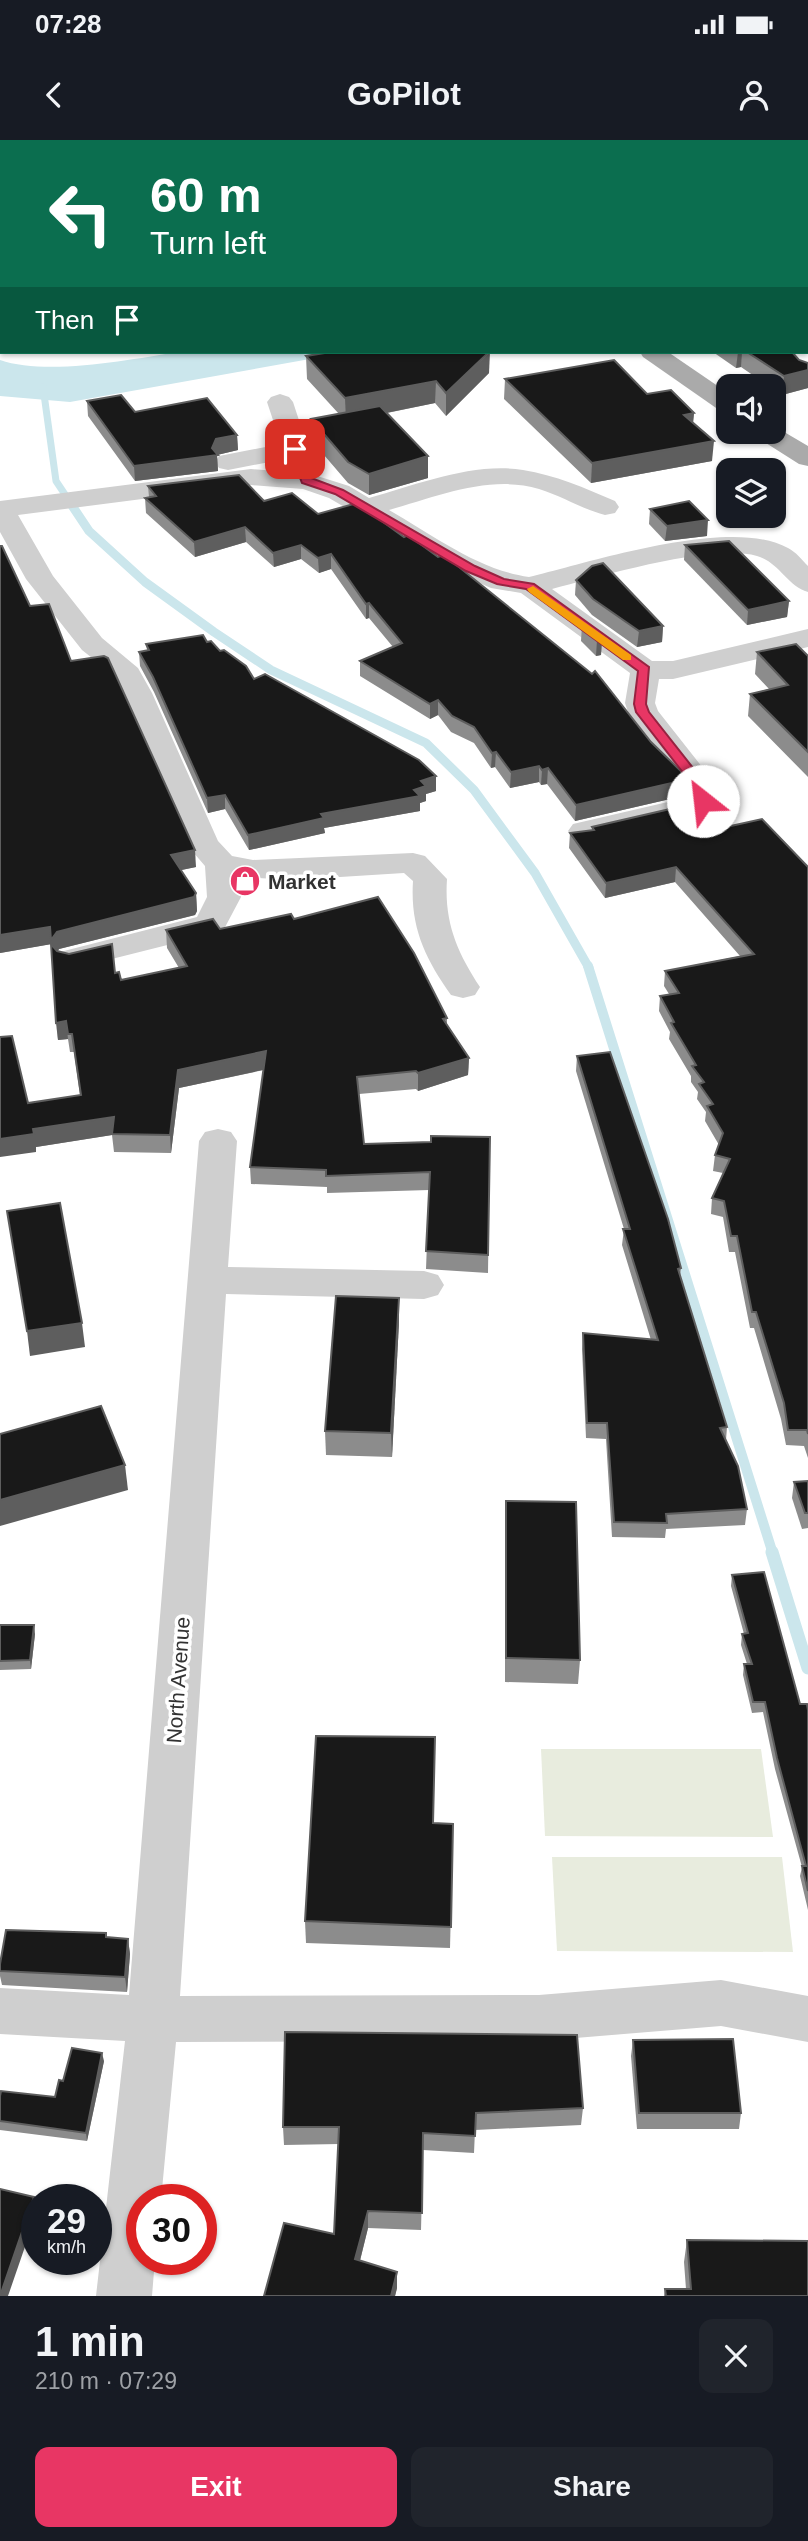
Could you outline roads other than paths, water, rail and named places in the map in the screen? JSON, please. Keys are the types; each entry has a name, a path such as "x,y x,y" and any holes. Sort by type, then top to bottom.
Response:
{"main road":[{"path":"655,354 716,397"},
{"path":"684,354 716,376"},
{"path":"786,419 808,432"},
{"path":"786,444 808,458"}],"street":[{"path":"280,402 306,481"},
{"path":"200,483 197,475 208,467 295,449"},
{"path":"365,508 478,479 513,476 539,480 606,507"},
{"path":"463,987 443,958 430,926 430,878 413,863 253,870 222,864 203,845 137,693 123,668 92,644 40,579 3,509 251,477 306,481 339,492 471,569 501,582 529,586 706,545 739,544 776,552 808,583"},
{"path":"529,586 645,670 673,670 808,638"},
{"path":"584,831 696,805 703,801 705,792 643,712 640,704 645,670"},
{"path":"72,959 211,924 224,897 222,864"},
{"name":"North Avenue","path":"124,2296 153,2019 218,1141"},
{"path":"207,1280 424,1285"},
{"path":"0,2011 153,2019 539,2018 720,2003 808,2019"}],"water":[{"path":"164,354 338,354 70,402 0,396 0,360 40,367 112,362"}],"waterway":[{"path":"43,387 56,481 72,505"},
{"path":"71,504 89,531 145,582 214,632 271,670 426,743 474,790 535,873 588,967"},
{"path":"588,967 773,1554"},
{"path":"772,1552 808,1668"}],"place":[{"name":"Market","path":"245,881"}]}
